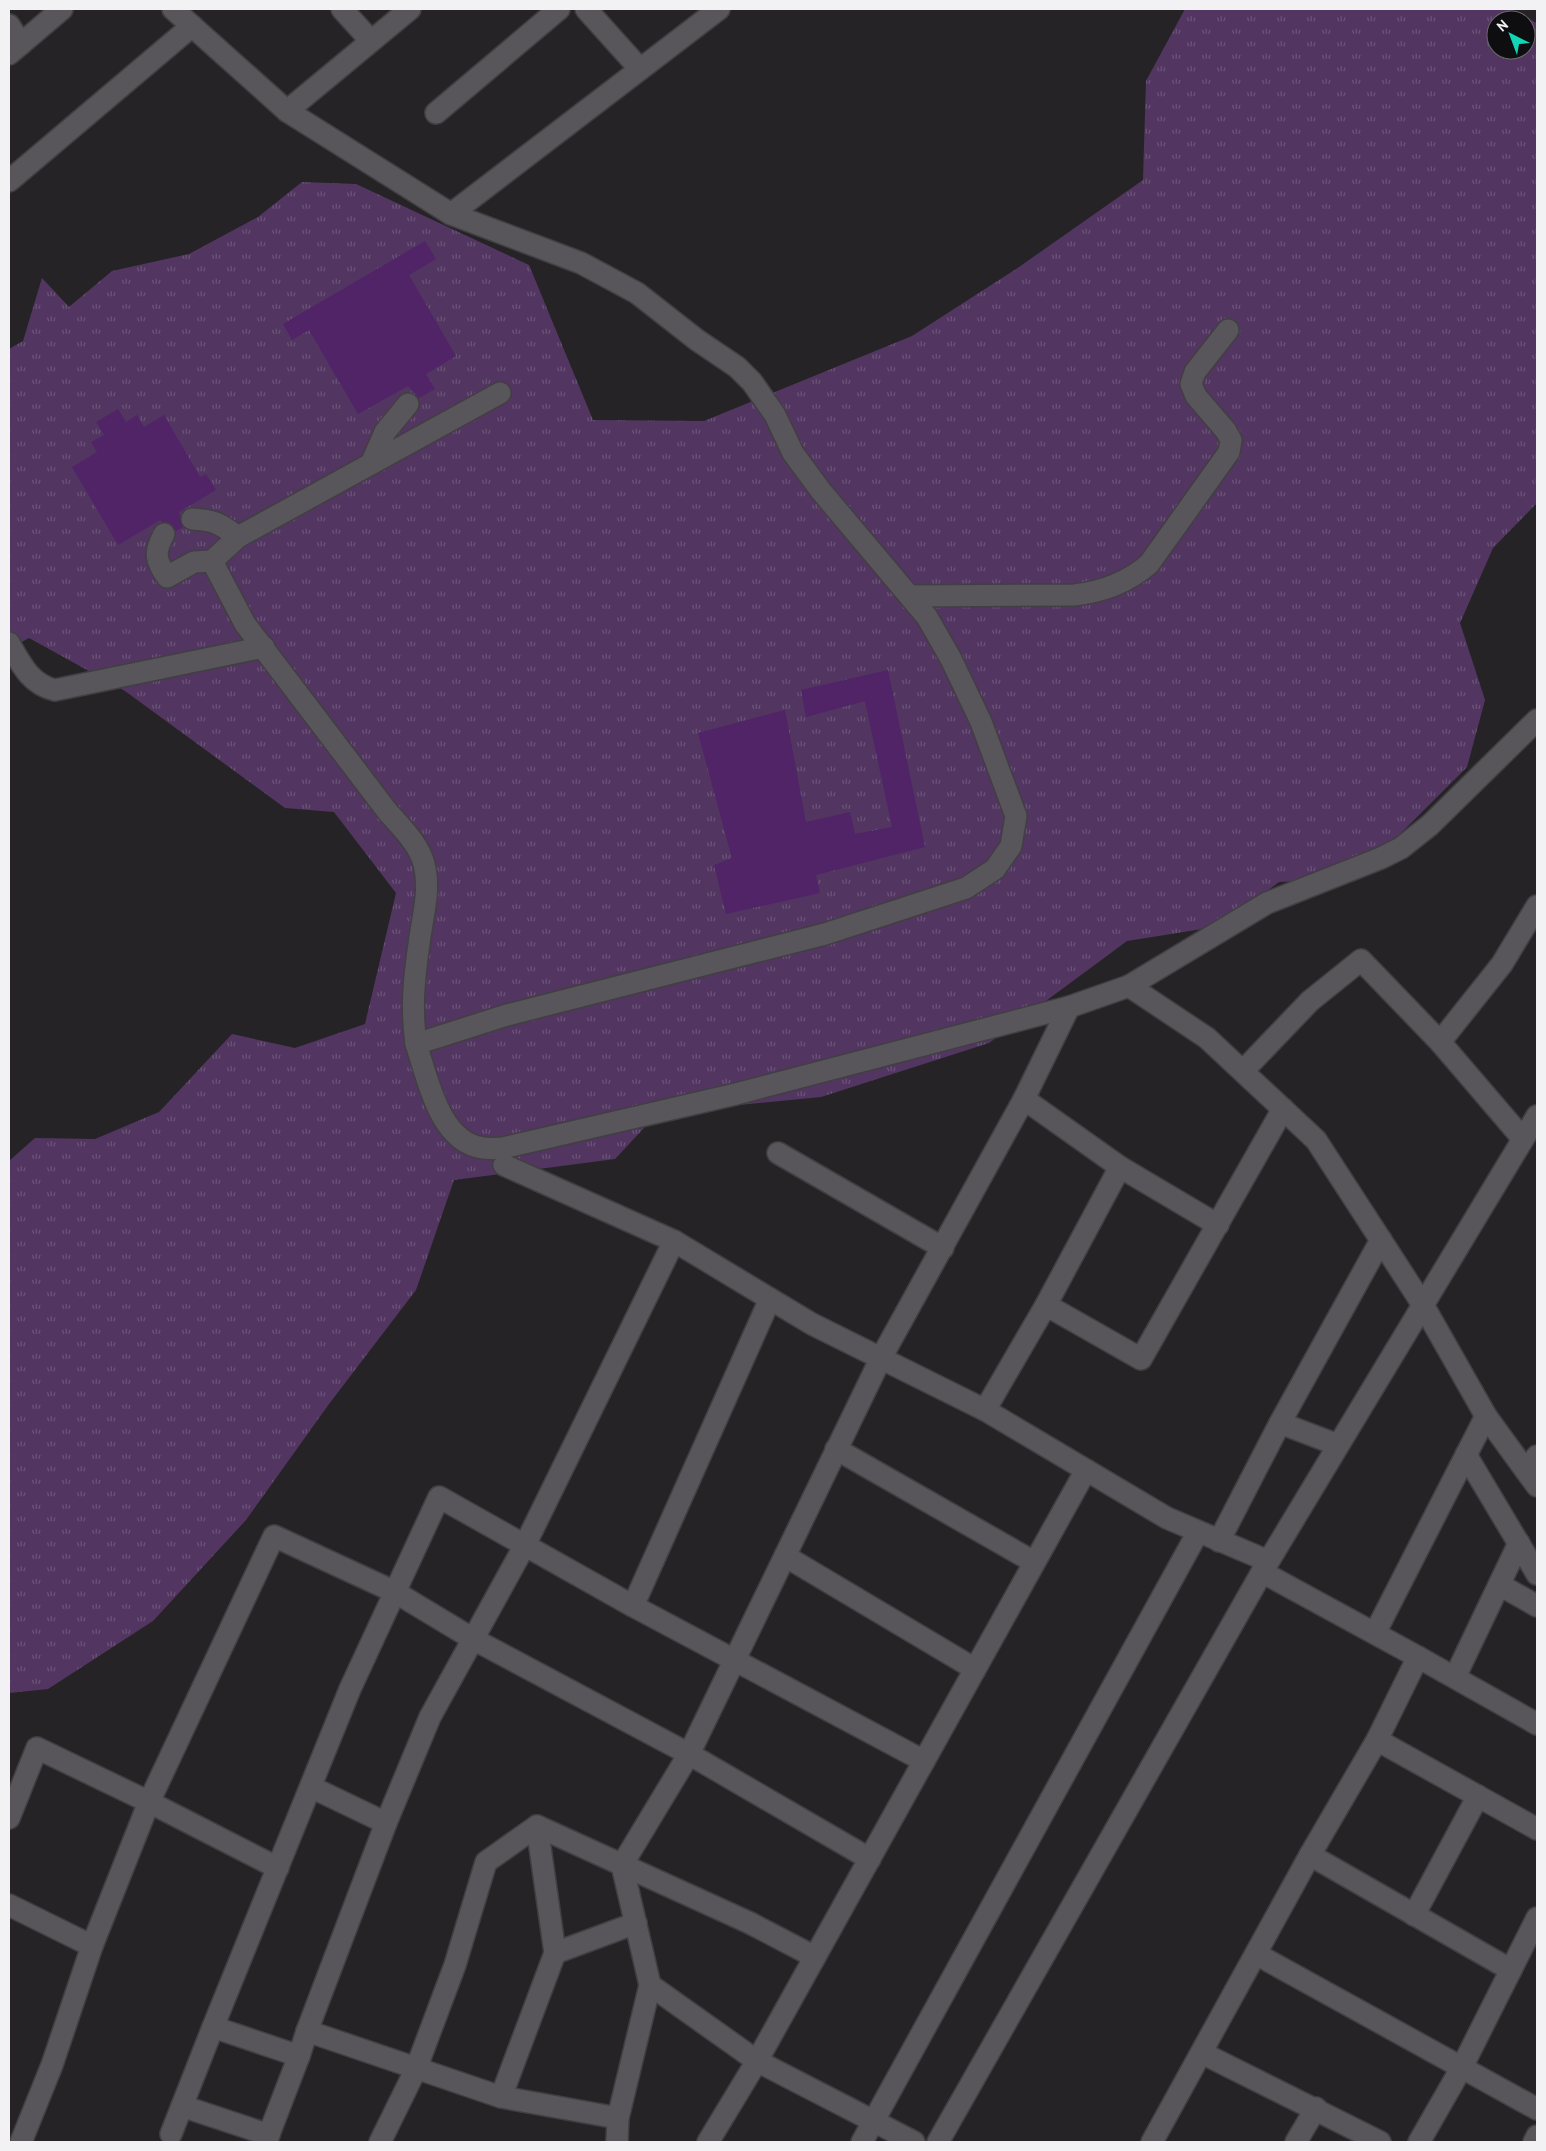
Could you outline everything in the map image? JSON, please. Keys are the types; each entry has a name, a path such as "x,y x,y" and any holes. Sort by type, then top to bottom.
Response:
{"street":[{"path":"9,25 15,49 62,9"},
{"path":"173,9 286,111 451,214 581,263 637,293 697,340 737,367 752,382 774,415 793,452 821,491 927,617 952,659 981,722 1016,816 1010,846 994,869 966,888 825,934 507,1015 416,1044"},
{"path":"342,9 371,41"},
{"path":"286,111 410,9"},
{"path":"436,113 559,9"},
{"path":"586,9 640,69"},
{"path":"451,214 719,9"},
{"path":"9,181 192,26"},
{"path":"910,596 1074,595 1095,593 1132,578 1149,564 1229,452 1231,440 1226,431 1196,396 1191,384 1195,372 1228,330"},
{"path":"164,534 157,547 158,564 167,577 194,562 212,561 238,537 500,393"},
{"path":"371,464 385,432 408,404"},
{"path":"192,518 211,520 224,526 238,537"},
{"path":"212,561 245,624 387,811 411,838 424,863 428,886 413,992 412,1016 416,1044 438,1111 451,1130 463,1140 482,1148 503,1148 676,1109 1069,1007 1129,986 1267,903 1381,858 1401,848 1430,824 1537,720"},
{"path":"9,643 31,677 42,687 55,690 264,647"},
{"path":"1440,1042 1502,964 1537,906"},
{"path":"1243,1071 1310,1002 1361,960 1440,1042 1523,1139"},
{"path":"1129,986 1207,1038 1316,1140 1423,1305 1486,1416 1533,1471"},
{"path":"617,2142 618,2118 650,1985 622,1865 689,1754 880,1358 1024,1100 1069,1007"},
{"path":"1024,1100 1120,1167 1218,1225"},
{"path":"1046,1305 1142,1359 1283,1109"},
{"path":"938,2142 1265,1567 1537,1116"},
{"path":"778,1153 943,1248"},
{"path":"504,1165 674,1241 812,1324 985,1410 1167,1518 1219,1541 1375,1633 1537,1724"},
{"path":"985,1410 1046,1305 1120,1167"},
{"path":"1219,1541 1280,1423 1381,1240"},
{"path":"182,2106 267,2139 386,1822 430,1717 525,1545 674,1241"},
{"path":"633,1606 770,1298"},
{"path":"1375,1633 1486,1416"},
{"path":"1280,1423 1338,1445"},
{"path":"836,1449 1034,1562"},
{"path":"1466,1455 1537,1574"},
{"path":"708,2142 757,2061 1086,1470"},
{"path":"171,2134 350,1689 439,1497 633,1606 924,1761"},
{"path":"862,2142 1198,1532"},
{"path":"21,2142 52,2065 92,1946 149,1802 274,1536 395,1592 473,1639 689,1754 870,1859"},
{"path":"1455,1677 1519,1543"},
{"path":"785,1556 975,1669"},
{"path":"1500,1584 1537,1606"},
{"path":"1152,2142 1310,1855 1377,1740 1418,1657"},
{"path":"1377,1740 1537,1829"},
{"path":"9,1818 36,1748 149,1802 278,1868"},
{"path":"311,1787 386,1822"},
{"path":"1414,1915 1478,1796"},
{"path":"537,1826 750,1923 815,1957"},
{"path":"501,2097 555,1953 537,1826"},
{"path":"380,2142 416,2069 455,1965 486,1862 537,1826"},
{"path":"1310,1855 1511,1970"},
{"path":"9,1905 92,1946"},
{"path":"1419,2142 1462,2067 1537,1918"},
{"path":"555,1953 636,1923"},
{"path":"1256,1954 1537,2109"},
{"path":"650,1985 757,2061 914,2142"},
{"path":"213,2027 299,2056"},
{"path":"308,2031 501,2097 618,2118"},
{"path":"1202,2052 1380,2142"},
{"path":"1296,2142 1316,2108"},
{"path":"1534,2142 1537,2136"}],"green space":[{"path":"1185,9 1508,9 1510,10 1486,10 1486,60 1536,60 1537,23 1537,503 1493,548 1460,623 1485,700 1467,767 1390,844 1326,880 1279,882 1221,926 1127,941 989,1043 821,1097 658,1113 615,1159 454,1180 416,1290 329,1404 246,1520 153,1621 48,1689 9,1693 9,1161 35,1138 95,1139 159,1112 232,1034 295,1048 365,1024 396,893 334,812 285,808 125,691 29,638 9,649 9,349 23,341 42,278 69,307 112,271 189,254 258,217 302,182 356,184 529,265 593,420 704,421 912,336 1019,267 1143,180 1146,81"}],"building":[{"path":"425,241 436,259 409,275 456,356 426,374 435,389 419,398 408,386 358,414 309,330 292,340 283,324"},
{"path":"118,409 126,422 137,415 144,427 164,415 200,477 206,474 216,490 179,512 183,527 176,531 170,523 160,520 118,545 72,467 97,452 91,442 104,435 96,422"},
{"path":"888,670 925,847 816,875 820,893 726,914 714,865 732,858 698,733 785,710 806,822 850,812 855,834 892,827 865,701 806,717 801,690"}]}
